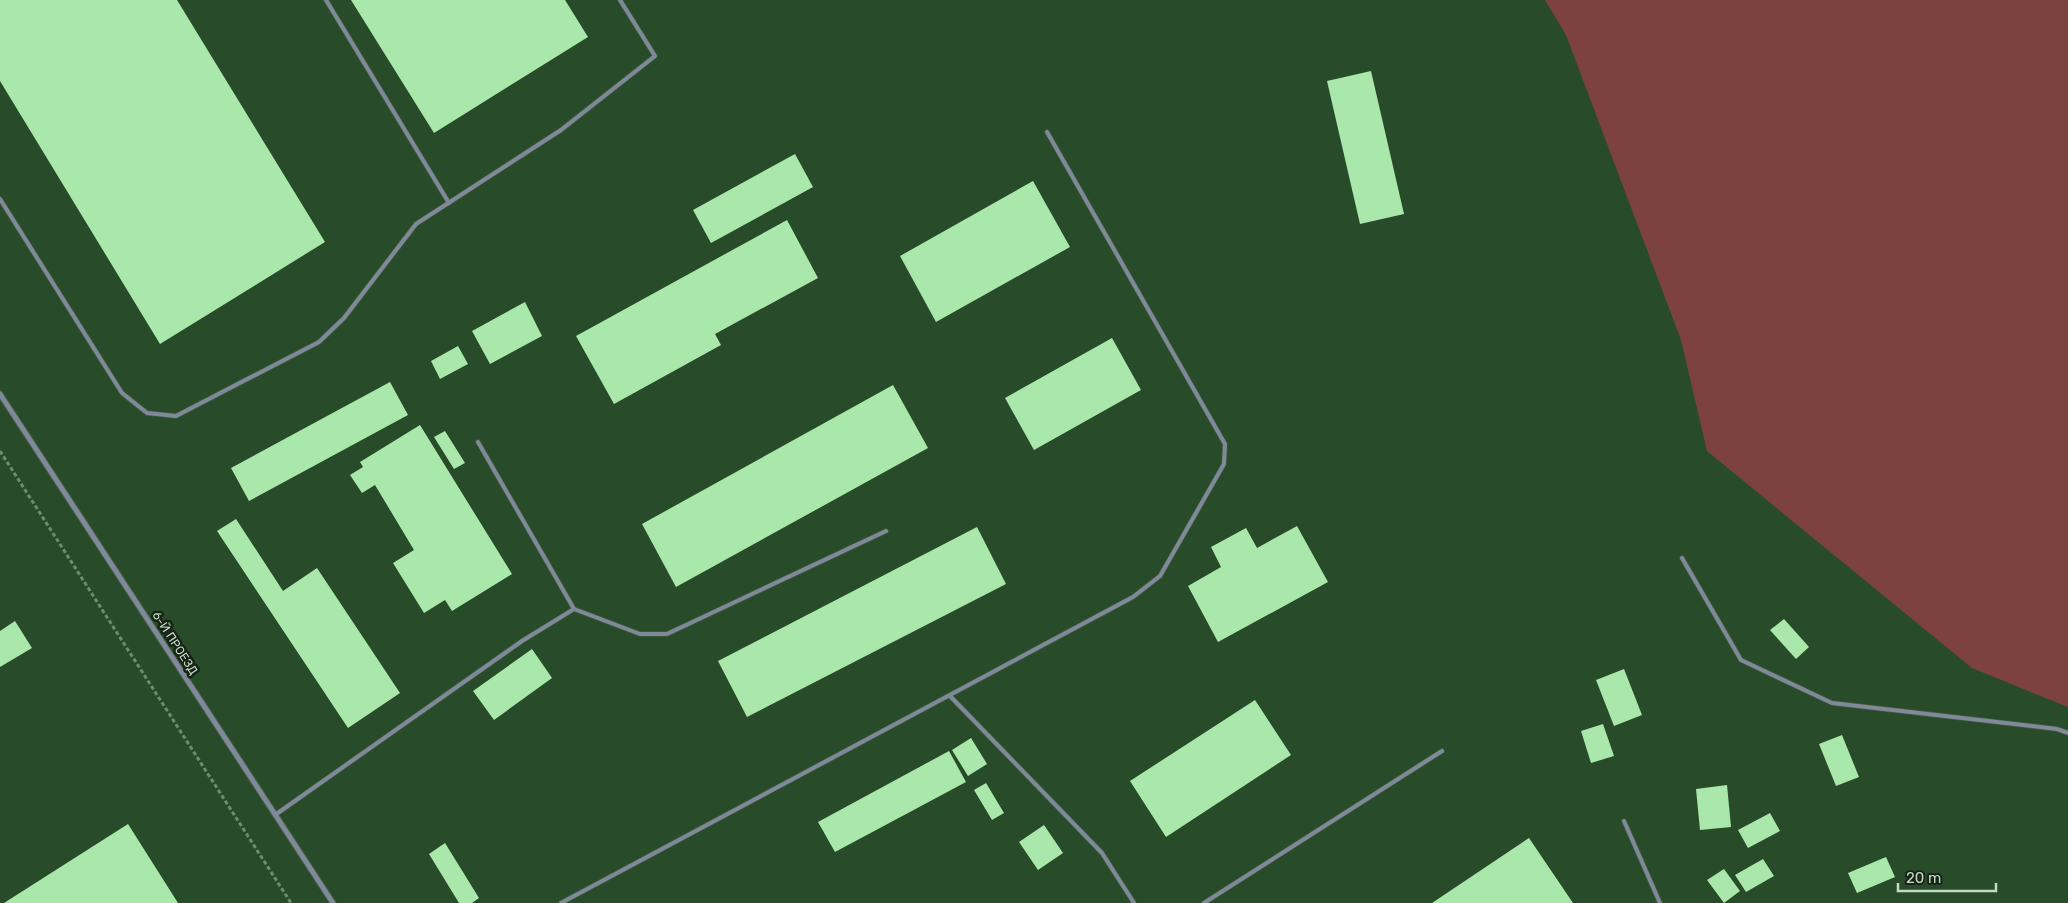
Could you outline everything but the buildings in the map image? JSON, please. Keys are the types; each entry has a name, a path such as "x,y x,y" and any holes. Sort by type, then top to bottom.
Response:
{"street":[{"name":"6-Й ПРОЕЗД","path":"0,394 333,903"}],"lane":[{"path":"326,0 449,203"},
{"path":"0,200 122,393 147,413 176,416 319,342 344,318 416,224 561,130 655,56 620,0"},
{"path":"560,903 1133,597 1160,576 1224,464 1225,444 1047,132"},
{"path":"478,442 574,609 640,634 666,634 886,530"},
{"path":"1682,558 1742,660 1832,703 2057,729 2068,733"},
{"path":"275,815 522,640 574,609"},
{"path":"950,696 1102,853 1134,903"},
{"path":"1204,903 1442,751"},
{"path":"1624,821 1660,903"}],"path":[{"path":"0,451 291,903"}],"shaded area":[{"path":"0,0 2068,0 2068,903 0,903"},
{"path":"1545,0 2068,0 2068,707 1972,668 1707,451 1681,340 1566,35"}]}
